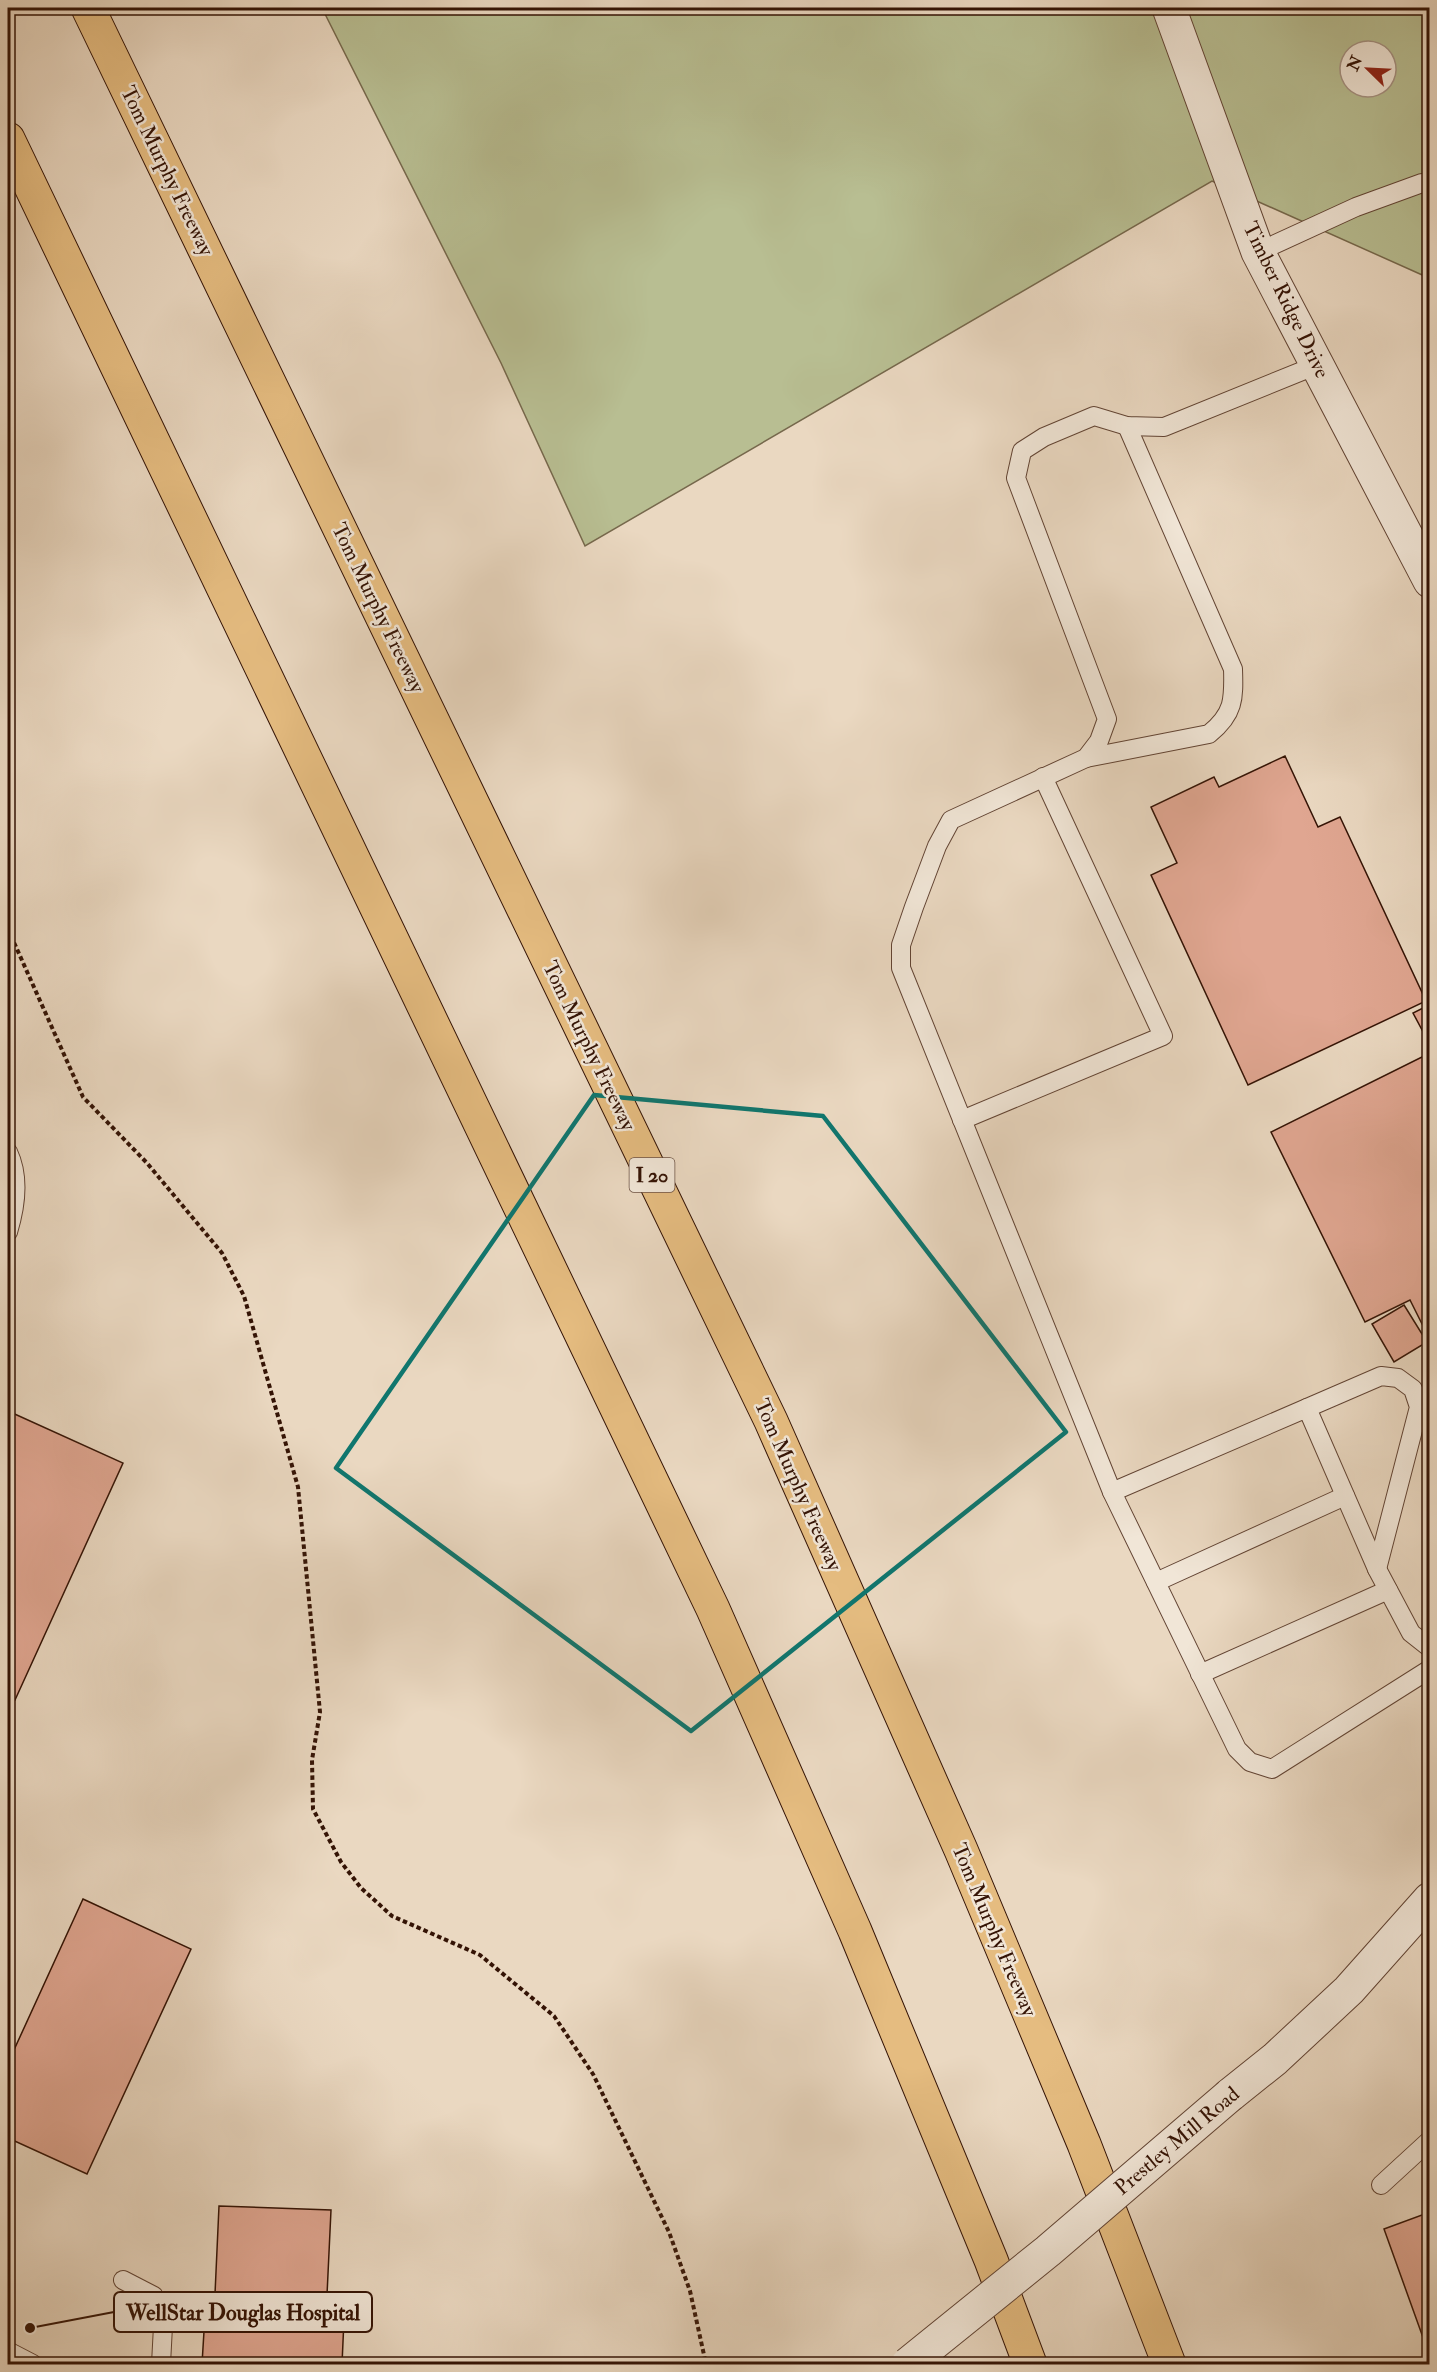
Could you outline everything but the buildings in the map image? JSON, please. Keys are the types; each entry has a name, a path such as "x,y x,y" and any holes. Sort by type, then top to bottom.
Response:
{"highway":[{"name":"Tom Murphy Freeway","path":"88,8 771,1421 961,1850 1084,2144 1169,2364"},
{"path":"8,139 713,1609 855,1931 991,2260 1030,2364"}],"street":[{"name":"Timber Ridge Drive","path":"1169,8 1258,252 1430,581"},
{"name":"Prestley Mill Road","path":"908,2364 1048,2251 1230,2096 1348,1990 1430,1899"}],"lane":[{"path":"1258,252 1356,207 1422,183 1430,184"},
{"path":"1086,758 1099,741 1107,719 1016,478 1022,451 1044,437 1094,416 1127,426 1164,427 1317,365"},
{"path":"1127,426 1233,669 1234,696 1223,723 1209,734 1086,758 951,820 937,846 902,945 901,968 1112,1492 1237,1749 1250,1762 1272,1769 1430,1669"},
{"path":"962,1120 1163,1036 1043,777"},
{"path":"8,1152 12,1161 16,1198 8,1232"},
{"path":"1112,1492 1381,1376 1398,1378 1413,1389 1419,1407 1377,1569"},
{"path":"1307,1408 1377,1569 1412,1633 1430,1648"},
{"path":"1156,1582 1345,1496"},
{"path":"1200,1674 1388,1590"},
{"path":"1381,2185 1429,2141"},
{"path":"123,2280 154,2296 163,2326 160,2364"},
{"path":"8,2352 33,2364"}],"path":[{"path":"8,929 83,1097 147,1162 222,1253 244,1296 298,1487 320,1712 312,1760 313,1809 341,1862 361,1888 392,1916 480,1955 554,2016 593,2074 669,2232 690,2291 706,2364"}],"highlighted area":[{"path":"594,1095 823,1116 1066,1432 691,1731 336,1468"}],"green space":[{"path":"322,8 1429,8 1429,278 1212,181 585,546 501,363"}],"place":[{"name":"WellStar Douglas Hospital","path":"30,2328"}]}
